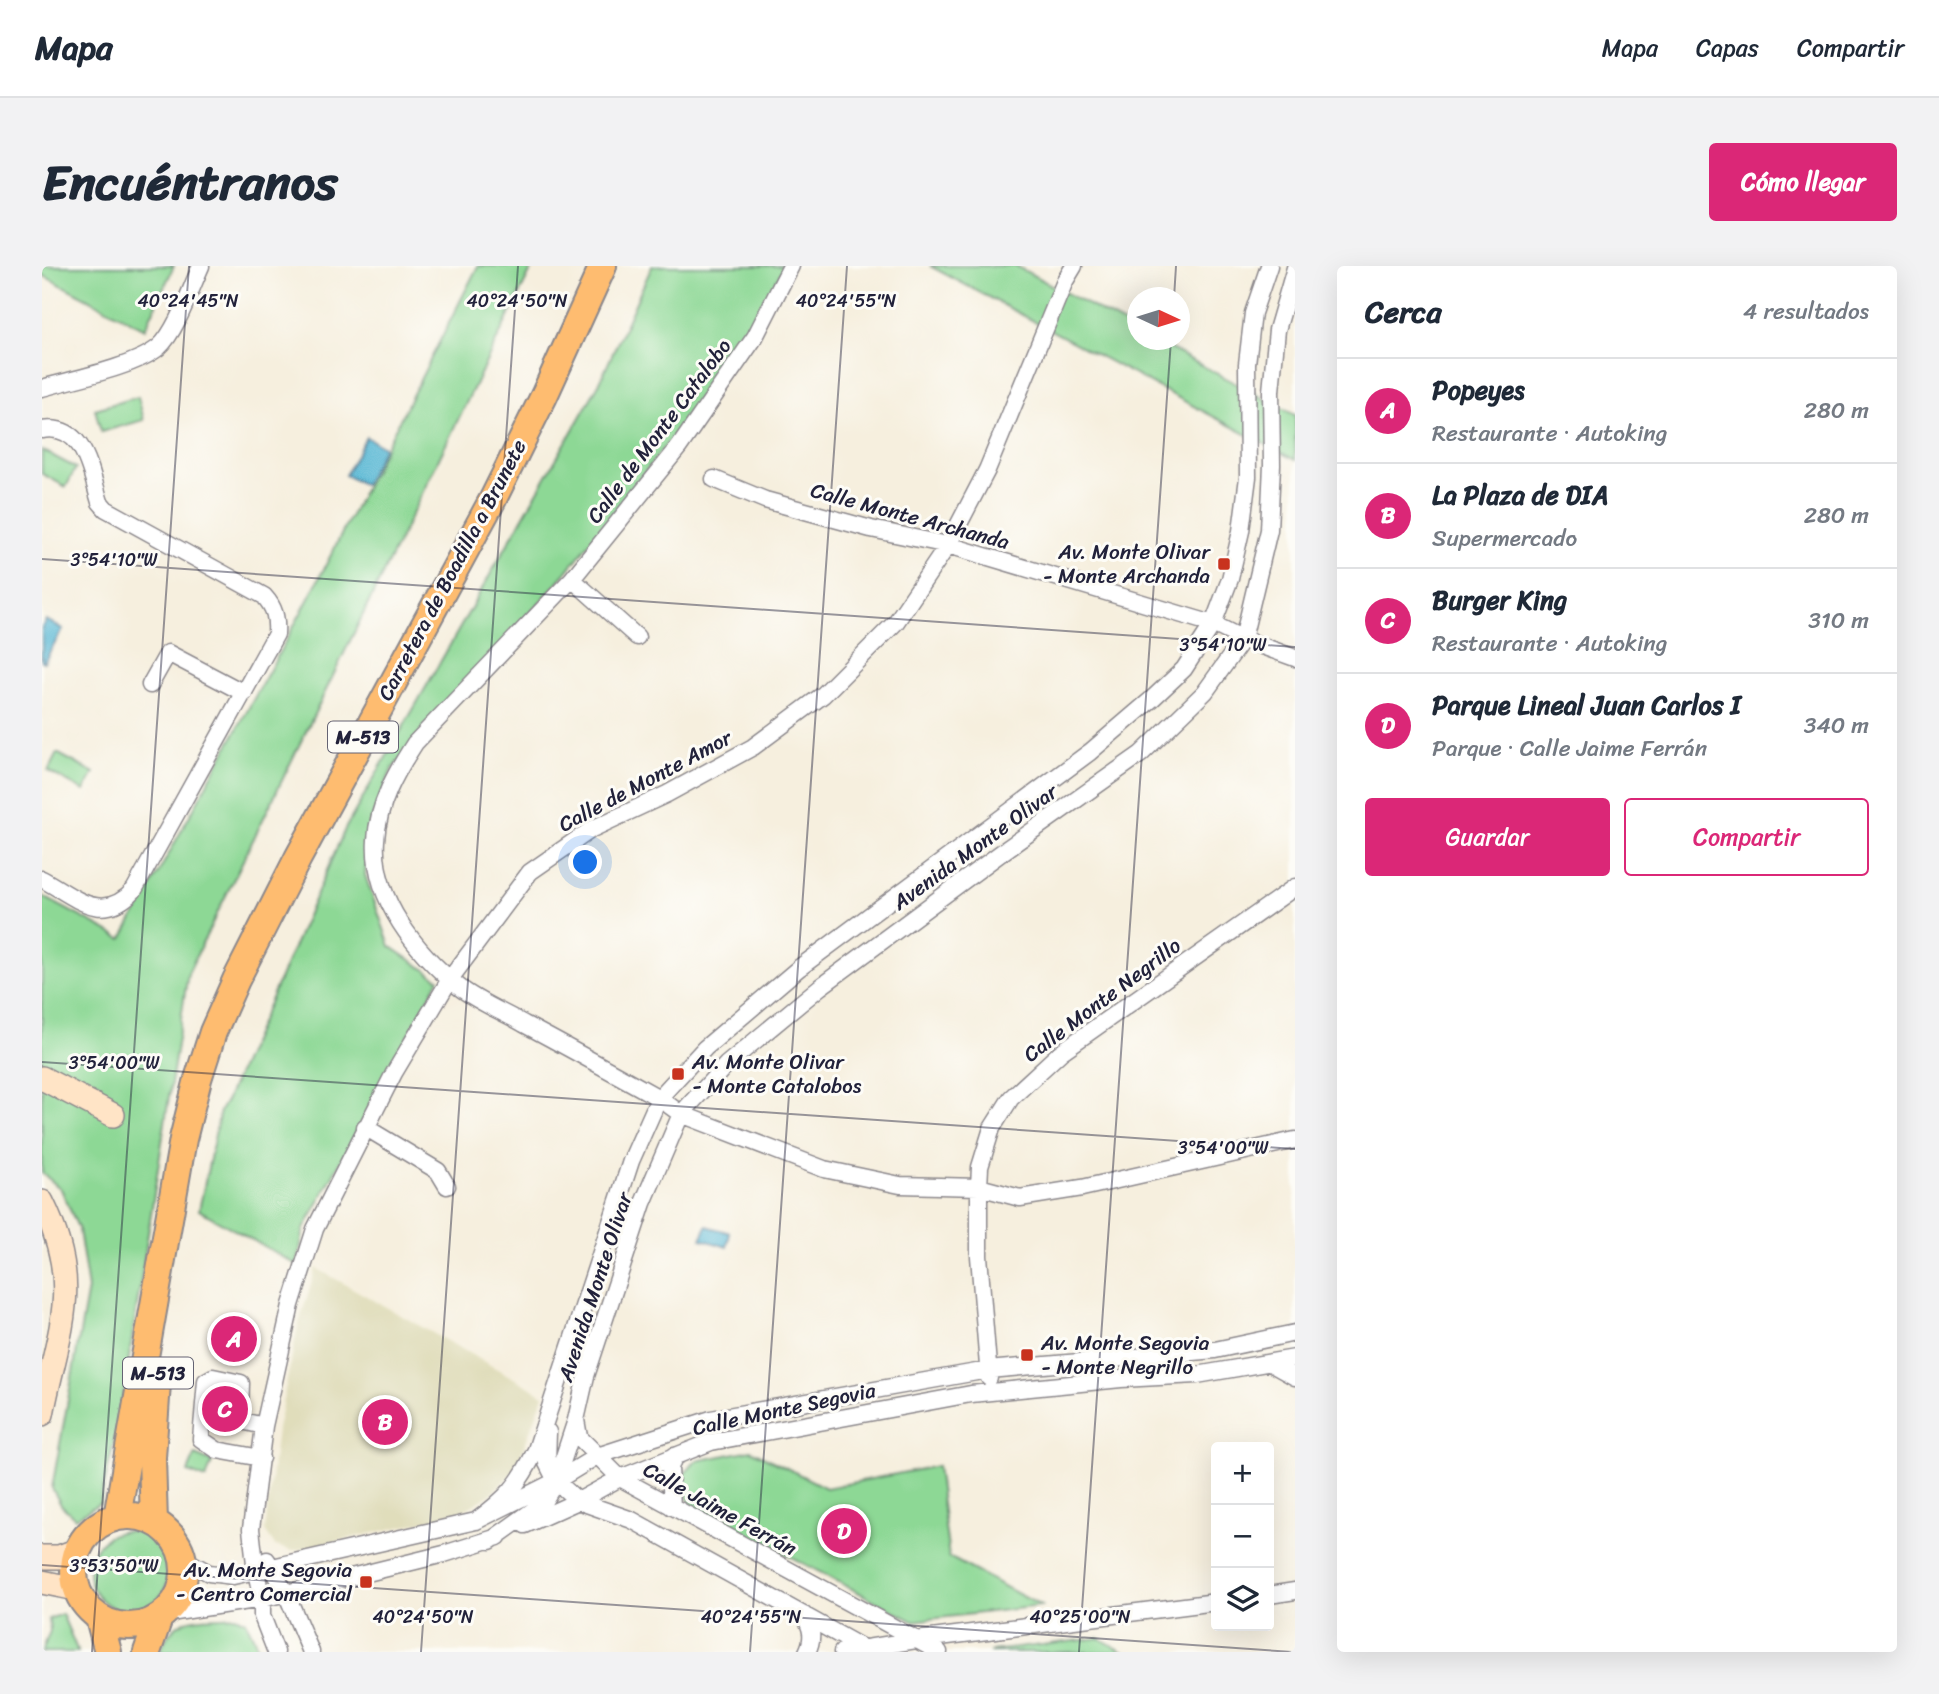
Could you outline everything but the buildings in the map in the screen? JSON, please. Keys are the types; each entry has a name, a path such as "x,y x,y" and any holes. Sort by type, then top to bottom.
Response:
{"main road":[{"name":"Carretera de Boadilla a Brunete","path":"117,1517 183,1139 198,1079 214,1032 236,980 298,858 493,499 544,396 603,266"},
{"name":"Carretera de Boadilla a Brunete","path":"154,1522 152,1458 169,1224"},
{"path":"147,1652 161,1616 179,1595 184,1570 182,1558 166,1531 154,1522 136,1517 117,1517 94,1528 78,1550 73,1572 76,1589 83,1603 99,1618 122,1626 135,1626 161,1616"},
{"path":"99,1618 108,1652"}],"street":[{"path":"42,388 134,361 159,347 178,318 201,266"},
{"name":"Calle de Monte Catalobo","path":"791,266 755,337 687,436 572,579 415,743 395,774 383,805 376,840 379,872 392,909 410,937 462,990 659,1098 681,1114 824,1169 900,1185 979,1187 1020,1198 1082,1188 1295,1140"},
{"name":"Calle de Monte Amor","path":"233,1576 240,1565 251,1529 264,1426 291,1306 315,1229 365,1127 450,979 530,872 592,829 667,794 753,747 823,695 896,622 948,545 987,470 1065,281 1074,266"},
{"name":"Avenida Monte Olivar","path":"475,1521 503,1500 522,1479 548,1419 631,1161 659,1098 705,1048 789,976 1090,752 1142,708 1184,669 1213,624 1230,579 1241,531 1248,477 1247,364 1253,313 1269,266"},
{"name":"Avenida Monte Olivar","path":"489,1541 542,1504 556,1481 576,1420 586,1376 643,1203 681,1114 727,1064 820,986 1141,754 1205,692 1243,639 1269,530 1271,390 1277,330 1295,268"},
{"path":"42,430 57,429 71,434 82,446 100,502 106,509 264,596 274,606 277,622 276,634 134,890 124,900 109,908 93,906 42,878"},
{"name":"Calle Monte Archanda","path":"714,479 765,500 872,529 948,545 1213,624 1243,639 1295,658"},
{"path":"572,579 637,637"},
{"path":"150,685 169,653 244,693"},
{"name":"Calle Monte Negrillo","path":"991,1391 979,1256 979,1187 980,1167 992,1128 1012,1098 1061,1052 1295,887"},
{"path":"42,1078 113,1115"},
{"path":"365,1127 438,1171 447,1186"},
{"path":"42,1202 60,1247 66,1283 63,1323 42,1414"},
{"name":"Calle Monte Segovia","path":"182,1558 209,1573 233,1576 475,1521 556,1481 597,1456 711,1419 988,1370 1215,1350 1289,1336"},
{"name":"Calle Monte Segovia","path":"1270,1363 1272,1346 1289,1336"},
{"name":"Calle Monte Segovia","path":"161,1616 262,1599 489,1541 578,1501 620,1478 710,1442 991,1391 1197,1375 1295,1359"},
{"path":"1270,1363 1295,1377"},
{"path":"261,1458 217,1450 201,1439 206,1381 213,1377 242,1383 242,1421 264,1426"},
{"name":"Avenida Monte Olivar","path":"548,1419 547,1463 556,1481"},
{"path":"576,1420 579,1437 597,1456"},
{"name":"Calle Jaime Ferrán","path":"597,1456 620,1478 922,1646 938,1652"},
{"path":"672,1507 670,1468 674,1456"},
{"path":"556,1481 578,1501 632,1520 867,1650"},
{"path":"251,1529 261,1552 286,1593 311,1652"},
{"name":"Calle de Monte Amor","path":"251,1529 262,1599 262,1616 276,1652"},
{"path":"42,1557 59,1557 78,1550"},
{"path":"42,1582 76,1589"},
{"path":"1274,1594 1295,1591"},
{"path":"842,1652 922,1646 1211,1603"},
{"path":"804,1615 812,1633 807,1652"}],"shaded area":[{"path":"316,1268 544,1395 515,1470 490,1495 458,1514 292,1551 275,1546 265,1531 277,1429 298,1327"}],"green space":[{"path":"42,266 174,266 145,329 42,275"},
{"path":"478,266 533,266 188,973 120,1416 100,1503 75,1518 61,1505 52,1488 88,1289 79,1230 61,1189 42,1173 42,896 122,939 308,600"},
{"path":"652,266 784,266 751,329 672,437 565,574 392,769 370,823 365,875 390,946 439,979 304,1229 297,1265 199,1210 220,1111 345,829 599,384"},
{"path":"930,266 1016,266 1127,326 1127,350 1173,350 1295,415 1295,460"},
{"path":"138,397 144,420 101,432 95,409"},
{"path":"42,450 76,468 66,487 42,474"},
{"path":"57,753 94,773 84,791 48,771"},
{"path":"751,1450 826,1488 937,1466 949,1557 1041,1606 913,1621 692,1505 682,1489 685,1473 696,1461"},
{"path":"195,1455 212,1462 206,1479 188,1472"},
{"path":"129,1531 144,1534 157,1543 166,1556 169,1571 166,1586 157,1599 144,1608 129,1611 114,1608 101,1599 92,1586 89,1571 92,1556 101,1543 114,1534"},
{"path":"62,1614 78,1652 42,1652 50,1631 49,1619"},
{"path":"235,1616 246,1621 260,1652 160,1652 173,1630 189,1620"},
{"path":"1099,1638 1124,1652 991,1652 992,1651"}],"water":[{"path":"366,437 384,447 364,485 345,475"},
{"path":"46,620 63,629 44,662 42,627"},
{"path":"707,1226 730,1233 727,1247 701,1239"}],"place":[{"name":"Av. Monte Olivar - Monte Archanda","path":"1224,564"},
{"name":"Av. Monte Olivar - Monte Catalobos","path":"678,1074"},
{"name":"Popeyes","path":"234,1339"},
{"name":"Av. Monte Segovia - Monte Negrillo","path":"1027,1355"},
{"name":"Burger King","path":"225,1409"},
{"name":"La Plaza de DIA","path":"385,1422"},
{"name":"Parque Lineal Juan Carlos I","path":"844,1531"},
{"name":"Av. Monte Segovia - Centro Comercial","path":"366,1582"}]}
